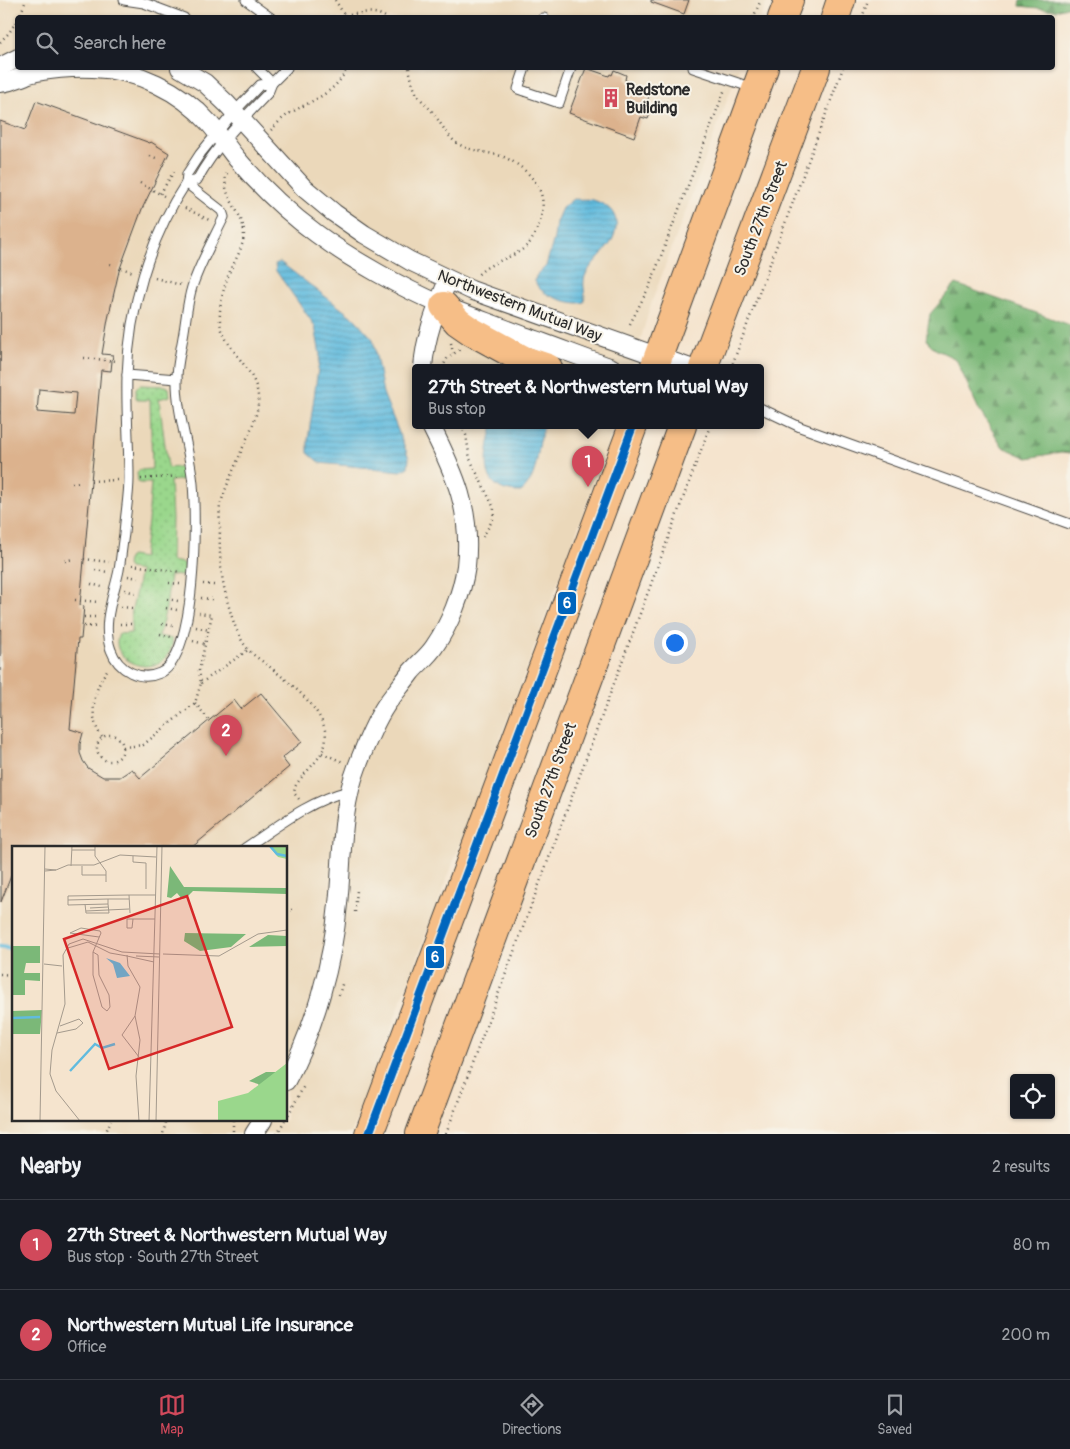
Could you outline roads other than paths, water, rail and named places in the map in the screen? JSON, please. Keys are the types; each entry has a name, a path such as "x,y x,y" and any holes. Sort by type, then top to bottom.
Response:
{"main road":[{"path":"783,15 789,0"},
{"path":"836,15 842,0"},
{"name":"South 27th Street","path":"705,364 815,70"},
{"path":"657,362 760,78"},
{"path":"443,296 458,322 524,360 536,364"},
{"path":"369,1134 632,429"},
{"name":"South 27th Street","path":"420,1134 681,429"}],"street":[{"path":"0,67 15,60"},
{"name":"Northwestern Mutual Way","path":"0,83 11,82 30,74 59,70"},
{"name":"Northwestern Mutual Way","path":"114,70 147,80 174,92 192,106 237,159 282,205 317,234 395,282 657,362"},
{"name":"Northwestern Mutual Way","path":"183,70 205,83 304,188 334,213 364,234 410,261 443,296 603,364"},
{"path":"423,364 430,326 443,296"},
{"path":"288,1077 308,1033 321,992 332,946 338,905 341,847 348,791 368,739 385,707 411,672 434,647 454,611 462,585 466,566 467,535 462,500 454,472 432,429"}],"lane":[{"path":"124,0 144,3 176,15"},
{"path":"246,0 267,15"},
{"path":"259,70 272,82"},
{"path":"186,183 222,211 224,217 204,257 192,288 176,379 192,475 193,574 182,639 176,658 169,668 161,673 152,676 139,676 126,671 116,660 110,649 108,634 110,603 122,549 129,480 127,375 132,327 144,275 157,238 174,202 186,183 187,174 200,154 220,137 237,117 268,93 272,82 285,70"},
{"path":"524,70 518,89 559,103 570,70"},
{"path":"699,70 728,80 760,78"},
{"path":"127,375 176,379"},
{"path":"764,410 800,427 1070,524"},
{"path":"248,846 305,808 328,796 348,791"}],"water":[{"path":"573,199 591,200 603,204 613,213 616,224 616,230 610,244 585,276 584,302 579,303 560,300 547,294 539,288 535,281 536,276 546,266 554,238 556,222 562,208"},
{"path":"280,262 355,319 373,339 383,393 409,458 408,467 401,471 320,463 308,453 308,440 320,355 315,326 276,271 275,264"},
{"path":"492,429 543,429 535,470 527,486 521,492 507,491 492,480 488,472 488,452"}],"waterway":[{"path":"0,947 12,949"}],"place":[{"name":"Redstone Building","path":"611,98"},
{"name":"27th Street & Northwestern Mutual Way","path":"588,487"},
{"name":"Northwestern Mutual Life Insurance","path":"226,756"}]}
